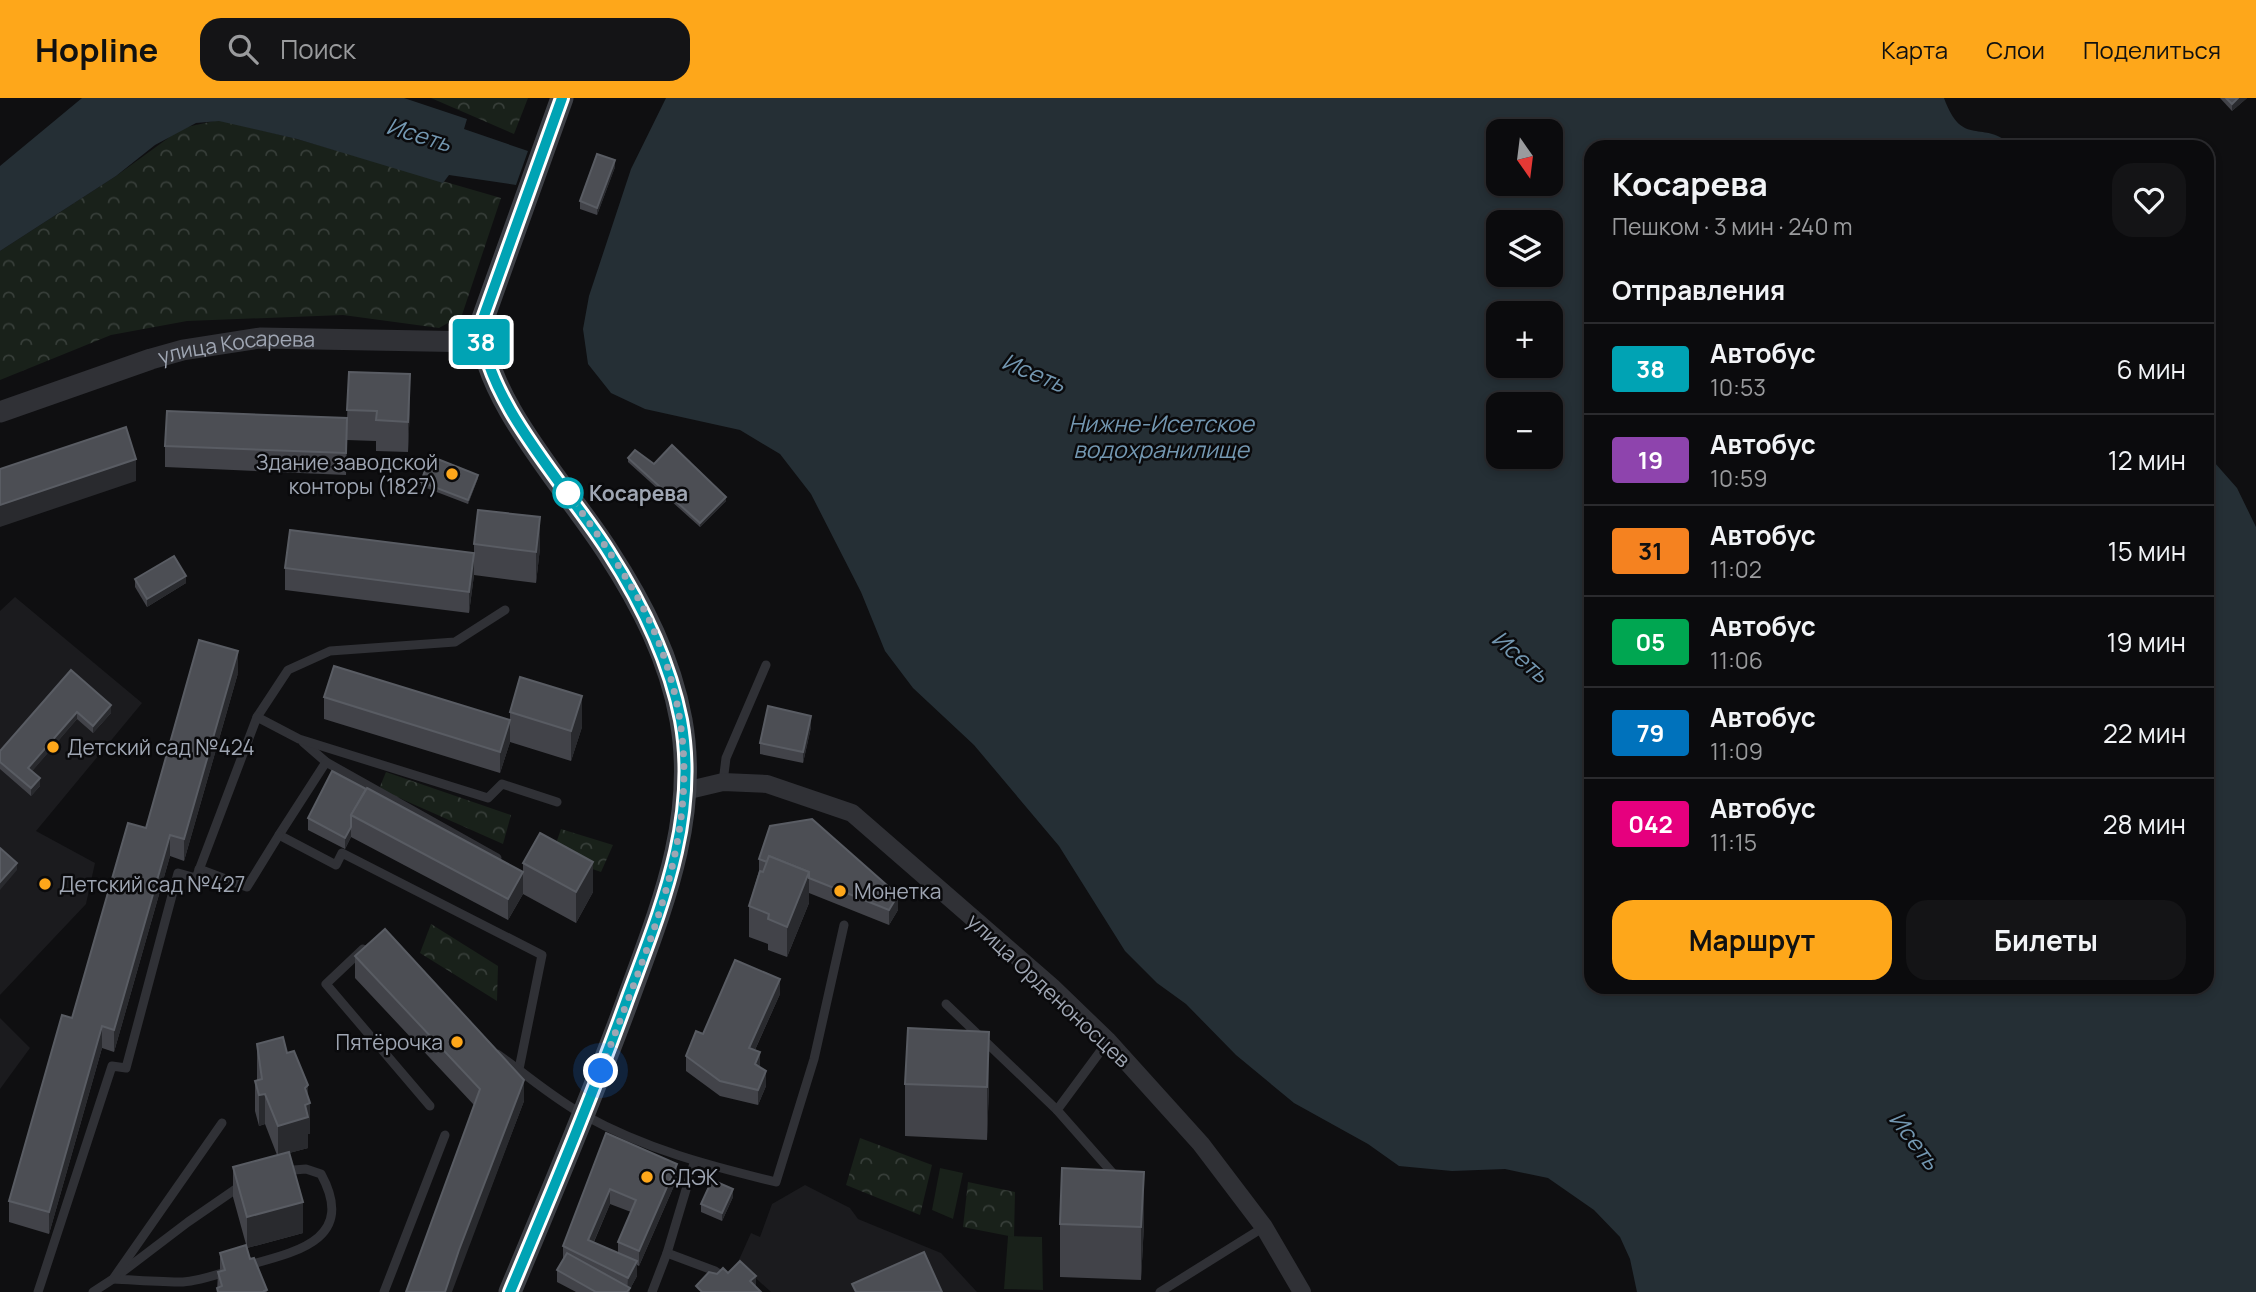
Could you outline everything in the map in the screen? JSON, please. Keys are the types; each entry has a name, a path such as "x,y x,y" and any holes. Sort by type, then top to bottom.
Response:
{"main road":[{"path":"510,1292 584,1115 666,898 680,836 685,791 681,723 670,676 654,630 609,552 505,400 487,366 481,342 481,324 562,99"}],"street":[{"name":"улица Косарева","path":"0,412 140,362 183,350 260,338 481,342"},
{"name":"улица Орденоносцев","path":"685,791 723,782 767,785 852,813 1042,978 1108,1041 1201,1144 1264,1227 1302,1292"}],"lane":[{"path":"38,1292 112,1066 126,1068 178,873 196,878 257,717 288,670 330,651 455,642 505,610"},
{"path":"723,782 726,758 766,665"},
{"path":"257,717 299,739 488,798 502,784 557,802"},
{"path":"299,739 326,762 505,863"},
{"path":"199,869 247,887 326,762"},
{"path":"279,835 336,865 342,853 542,954 519,1069"},
{"path":"486,1046 584,1115 694,1163 776,1182 814,1059 844,925"},
{"path":"376,937 326,984 430,1107"},
{"path":"946,1004 1057,1110 1123,1185"},
{"path":"1057,1110 1108,1041"},
{"path":"113,1279 222,1123"},
{"path":"384,1292 445,1135"},
{"path":"652,1292 667,1253 694,1163"},
{"path":"93,1292 246,1182 281,1171 306,1169 321,1174 331,1192 334,1213 324,1234 297,1252 186,1282 113,1279"},
{"path":"1160,1292 1264,1227"},
{"path":"667,1253 715,1271 746,1292"}],"shaded area":[{"name":"Детский сад №424","path":"15,597 142,703 36,831 95,863 86,904 0,995 0,611"},
{"path":"0,1018 30,1048 0,1089"},
{"path":"805,1185 850,1208 858,1219 941,1253 977,1292 771,1292 738,1262 751,1233 760,1237 772,1204"}],"green space":[{"path":"431,98 528,98 514,134"},
{"path":"219,120 297,139 501,198 462,315 439,328 343,315 187,321 111,335 0,380 0,251 116,176 182,128"},
{"path":"386,772 511,815 503,844 379,789"},
{"path":"561,829 613,845 601,872 552,855"},
{"path":"431,924 498,966 497,1001 420,953"},
{"path":"860,1138 932,1165 920,1215 846,1185"},
{"path":"940,1168 963,1173 953,1219 932,1210"},
{"path":"968,1182 1015,1192 1014,1237 963,1227"},
{"path":"1008,1236 1042,1237 1043,1290 1004,1289"}],"water":[{"name":"Исеть","path":"82,98 404,98 467,119 464,129 528,151 516,185 449,175 443,183 297,139 219,121 196,123 155,145 116,176 0,251 0,166"},
{"name":"Нижне-Исетское водохранилище","path":"666,98 1944,98 1958,123 1974,131 2005,140 1584,140 1584,994 2214,994 2214,462 2237,488 2256,527 2256,1292 1637,1292 1630,1259 1620,1237 1594,1210 1548,1178 1505,1169 1452,1171 1399,1166 1368,1144 1294,1103 1236,1055 1186,1004 1157,983 1125,951 1059,846 974,745 913,688 885,651 861,592 811,494 780,454 740,430 645,409 611,393 588,364 583,329 589,296 631,169"}],"building":[{"path":"2226,98 2238,98 2232,104"},
{"path":"597,154 615,160 597,208 580,201"},
{"path":"349,372 410,374 408,422 376,420 377,411 347,410"},
{"path":"167,411 347,418 346,453 165,446"},
{"path":"126,427 136,459 0,505 0,469"},
{"path":"672,445 726,497 700,523 628,458 635,450 654,464"},
{"path":"430,456 478,475 468,500 421,482"},
{"path":"478,510 540,517 536,552 474,544"},
{"path":"290,530 474,553 469,592 285,568"},
{"path":"174,556 186,576 147,599 135,579"},
{"path":"199,640 238,651 184,839 170,835 114,1030 102,1026 49,1212 9,1201 62,1015 72,1018 128,823 146,828"},
{"path":"334,666 510,720 500,752 324,697"},
{"path":"71,670 111,705 93,726 77,712 28,768 40,778 31,788 0,762 0,751"},
{"path":"520,677 582,696 571,731 510,712"},
{"path":"768,706 811,716 803,752 760,743"},
{"path":"332,771 366,789 351,815 351,827 345,838 308,818"},
{"path":"367,788 523,872 508,899 351,815"},
{"path":"812,819 898,895 889,910 809,878 809,872 769,856 767,862 759,859 770,826"},
{"path":"540,833 593,862 576,892 523,863"},
{"path":"0,848 17,863 0,882"},
{"path":"769,856 809,872 787,927 768,919 769,914 749,906 760,871 763,872"},
{"path":"385,929 524,1080 445,1292 406,1292 480,1089 355,956"},
{"path":"735,960 780,979 749,1048 760,1052 755,1064 766,1071 758,1090 720,1081 686,1056 696,1031 703,1034"},
{"path":"908,1028 989,1032 987,1087 905,1084"},
{"path":"283,1037 287,1053 294,1051 308,1085 305,1088 310,1103 305,1105 308,1117 278,1126 265,1094 259,1095 255,1081 262,1079 257,1044"},
{"path":"606,1133 677,1164 639,1251 618,1242 636,1200 610,1189 588,1240 637,1261 628,1278 563,1246"},
{"path":"289,1152 303,1202 247,1217 233,1167"},
{"path":"1062,1168 1144,1172 1141,1227 1060,1224"},
{"path":"712,1180 733,1189 722,1213 701,1204"},
{"path":"246,1245 250,1259 254,1258 267,1290 218,1292 217,1288 222,1286 218,1272 225,1270 220,1253"},
{"path":"924,1252 942,1292 856,1292 852,1284"},
{"path":"567,1253 630,1288 627,1292 596,1292 557,1270"},
{"path":"740,1261 756,1276 750,1281 761,1292 702,1292 696,1286 709,1272 717,1274 723,1268 728,1273"}],"bus line":[{"name":"38","path":"510,1292 601,1071 666,898 680,836 685,791 681,723 670,676 654,630 609,552 505,400 487,366 481,342 481,324 562,98"}],"place":[{"name":"Здание заводской конторы (1827)","path":"452,474"},
{"name":"Косарева","path":"568,493"},
{"name":"Детский сад №424","path":"53,747"},
{"name":"Детский сад №427","path":"45,884"},
{"name":"Монетка","path":"840,891"},
{"name":"Пятёрочка","path":"457,1042"},
{"name":"СДЭК","path":"647,1177"}],"route":[{"path":"568,493 609,552 654,630 670,676 681,723 685,791 680,836 666,898 601,1071"}]}
